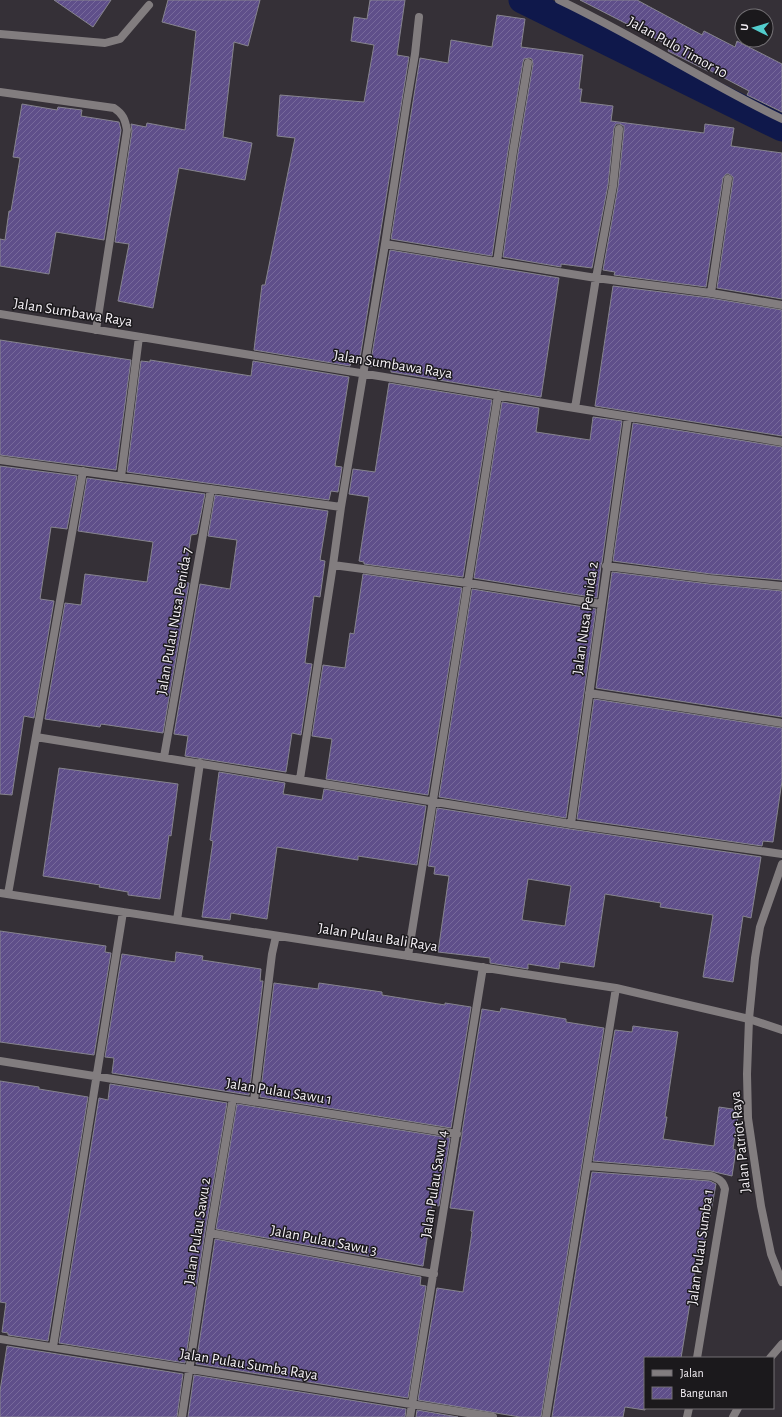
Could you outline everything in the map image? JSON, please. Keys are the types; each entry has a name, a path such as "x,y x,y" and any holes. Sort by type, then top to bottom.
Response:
{"street":[{"name":"Jalan Pulo Timor 10","path":"559,0 602,20 753,105 782,119"},
{"path":"0,34 105,44 120,39 149,5"},
{"path":"300,779 334,565 341,507 364,374 415,54 419,17"},
{"path":"497,262 528,62"},
{"path":"0,92 114,108 122,114 126,121 127,130 96,330"},
{"path":"575,408 596,278 613,186 619,129"},
{"path":"711,293 728,179"},
{"path":"385,244 596,278 711,293 782,305"},
{"name":"Jalan Sumbawa Raya","path":"0,314 782,442"},
{"path":"121,477 139,337"},
{"path":"408,956 498,396"},
{"name":"Jalan Nusa Penida 2","path":"571,824 628,417"},
{"path":"0,460 341,507"},
{"path":"4,894 36,737 83,471"},
{"name":"Jalan Pulau Nusa Penida 7","path":"164,757 210,489"},
{"path":"334,565 468,583 601,604"},
{"path":"606,566 782,586"},
{"path":"589,693 782,723"},
{"path":"36,737 571,824 782,854"},
{"path":"177,920 200,763"},
{"name":"Jalan Patriot Raya","path":"782,864 760,927 755,958 749,1019 747,1074 748,1118 761,1206 769,1247 782,1282"},
{"name":"Jalan Pulau Bali Raya","path":"4,894 616,988 749,1019 782,1030"},
{"path":"53,1347 123,912"},
{"path":"254,1101 272,954 276,936"},
{"name":"Jalan Pulau Sawu 4","path":"410,1417 483,968"},
{"path":"546,1417 616,988"},
{"name":"Jalan Pulau Sawu 1","path":"0,1061 96,1075 457,1134"},
{"name":"Jalan Pulau Sawu 2","path":"182,1417 210,1233 233,1098"},
{"name":"Jalan Pulau Sumba 1","path":"587,1166 711,1176 722,1181 725,1189 697,1357"},
{"name":"Jalan Pulau Sawu 3","path":"210,1233 434,1274"},
{"name":"Jalan Pulau Sumba Raya","path":"0,1339 493,1417"},
{"path":"771,1357 782,1344"}],"building":[{"path":"54,0 111,0 93,27"},
{"path":"168,0 260,0 248,46 234,42 223,137 252,143 245,180 179,168 153,308 118,301 129,244 115,242 132,131 131,124 146,127 147,123 185,130 196,31 162,22"},
{"path":"370,0 405,0 397,55 409,57 359,364 351,363 350,366 254,350 262,285 265,285 295,138 277,136 280,95 364,102 374,45 351,41 354,17 367,19"},
{"path":"580,0 637,0 702,35 704,31 734,46 734,48 751,48 782,64 782,112 747,95 749,91 668,51 670,46"},
{"path":"497,15 525,19 521,47 583,55 579,89 582,89 580,102 613,106 611,121 704,133 705,124 734,128 731,146 782,153 782,299 717,288 733,180 733,177 729,174 726,174 723,178 706,287 614,275 615,272 603,270 618,187 624,130 624,126 620,124 616,124 614,128 608,185 592,268 561,264 561,267 503,257 533,64 532,59 529,58 524,59 523,62 492,256 391,239 420,58 448,63 451,40 492,47"},
{"path":"22,104 57,110 58,107 82,110 81,116 119,122 121,130 104,240 56,232 49,274 0,266 0,239 5,240 9,211 11,211 20,158 13,157"},
{"path":"390,250 559,278 541,397 391,372 391,369 370,366"},
{"path":"613,286 710,298 782,310 782,436 595,406"},
{"path":"0,340 131,360 116,470 0,455"},
{"path":"150,360 251,376 253,361 349,377 335,466 342,467 338,492 331,491 329,500 127,472 141,361 150,362"},
{"path":"389,383 492,400 463,577 364,564 364,562 359,561 369,497 349,494 353,469 375,472"},
{"path":"502,402 539,408 536,432 590,440 593,417 622,421 597,598 474,578"},
{"path":"633,423 782,447 782,580 711,574 613,561"},
{"path":"0,466 77,476 67,529 51,527 40,599 54,601 34,718 24,716 12,795 0,794"},
{"path":"87,478 205,494 197,534 191,535 184,582 189,583 163,733 101,724 100,727 45,719 65,603 81,605 85,574 147,582 153,542 78,531"},
{"path":"215,495 328,511 320,560 325,561 320,597 314,596 305,663 312,664 301,735 292,733 286,772 185,756 188,736 174,734 200,584 230,589 237,540 208,536"},
{"path":"612,572 782,591 782,717 596,688"},
{"path":"363,574 462,588 428,795 326,779 332,739 312,736 323,665 345,668 350,633 354,634"},
{"path":"472,589 596,609 566,818 439,797"},
{"path":"594,699 782,728 782,781 773,842 763,841 762,846 577,819"},
{"path":"59,768 178,784 160,899 128,895 128,892 99,887 100,885 43,876"},
{"path":"219,772 285,783 283,794 322,800 324,789 426,806 417,865 358,856 358,860 277,847 267,919 231,913 230,920 202,917 213,841 210,840"},
{"path":"437,808 761,857 751,918 743,916 733,982 703,977 713,915 660,907 661,903 605,894 594,967 560,962 559,969 528,964 528,969 490,963 490,958 438,952 449,876 434,874 435,867 428,866","holes":["528,879 571,886 565,926 522,920"]},
{"path":"0,931 106,946 105,952 111,953 94,1055 0,1042"},
{"path":"176,952 203,956 202,960 261,969 260,981 263,981 249,1095 112,1073 114,1058 105,1057 122,954 175,962"},
{"path":"274,983 318,989 319,983 382,992 382,995 445,1005 445,1003 471,1007 451,1128 260,1097"},
{"path":"501,1008 566,1019 566,1022 604,1028 541,1417 520,1417 418,1400 437,1288 463,1292 474,1211 450,1208 482,1009 500,1012"},
{"path":"633,1026 678,1032 663,1139 714,1146 719,1107 739,1110 733,1149 736,1150 732,1176 711,1171 593,1161 615,1030 632,1032"},
{"path":"0,1081 88,1097 48,1341 8,1335 8,1333 2,1332 6,1303 0,1302"},
{"path":"110,1084 227,1103 185,1363 59,1343 99,1098 108,1100"},
{"path":"237,1104 450,1138 439,1206 432,1205 423,1266 216,1229"},
{"path":"592,1172 710,1181 716,1184 704,1249 699,1248 681,1357 644,1357 645,1410 625,1407 623,1417 552,1417"},
{"path":"215,1239 421,1277 420,1285 426,1286 408,1398 196,1364"},
{"path":"7,1346 183,1374 177,1417 0,1417 0,1391"},
{"path":"194,1375 406,1409 405,1417 188,1417"},
{"path":"417,1410 458,1417 416,1417"}],"waterway":[{"path":"522,0 782,128"}]}
